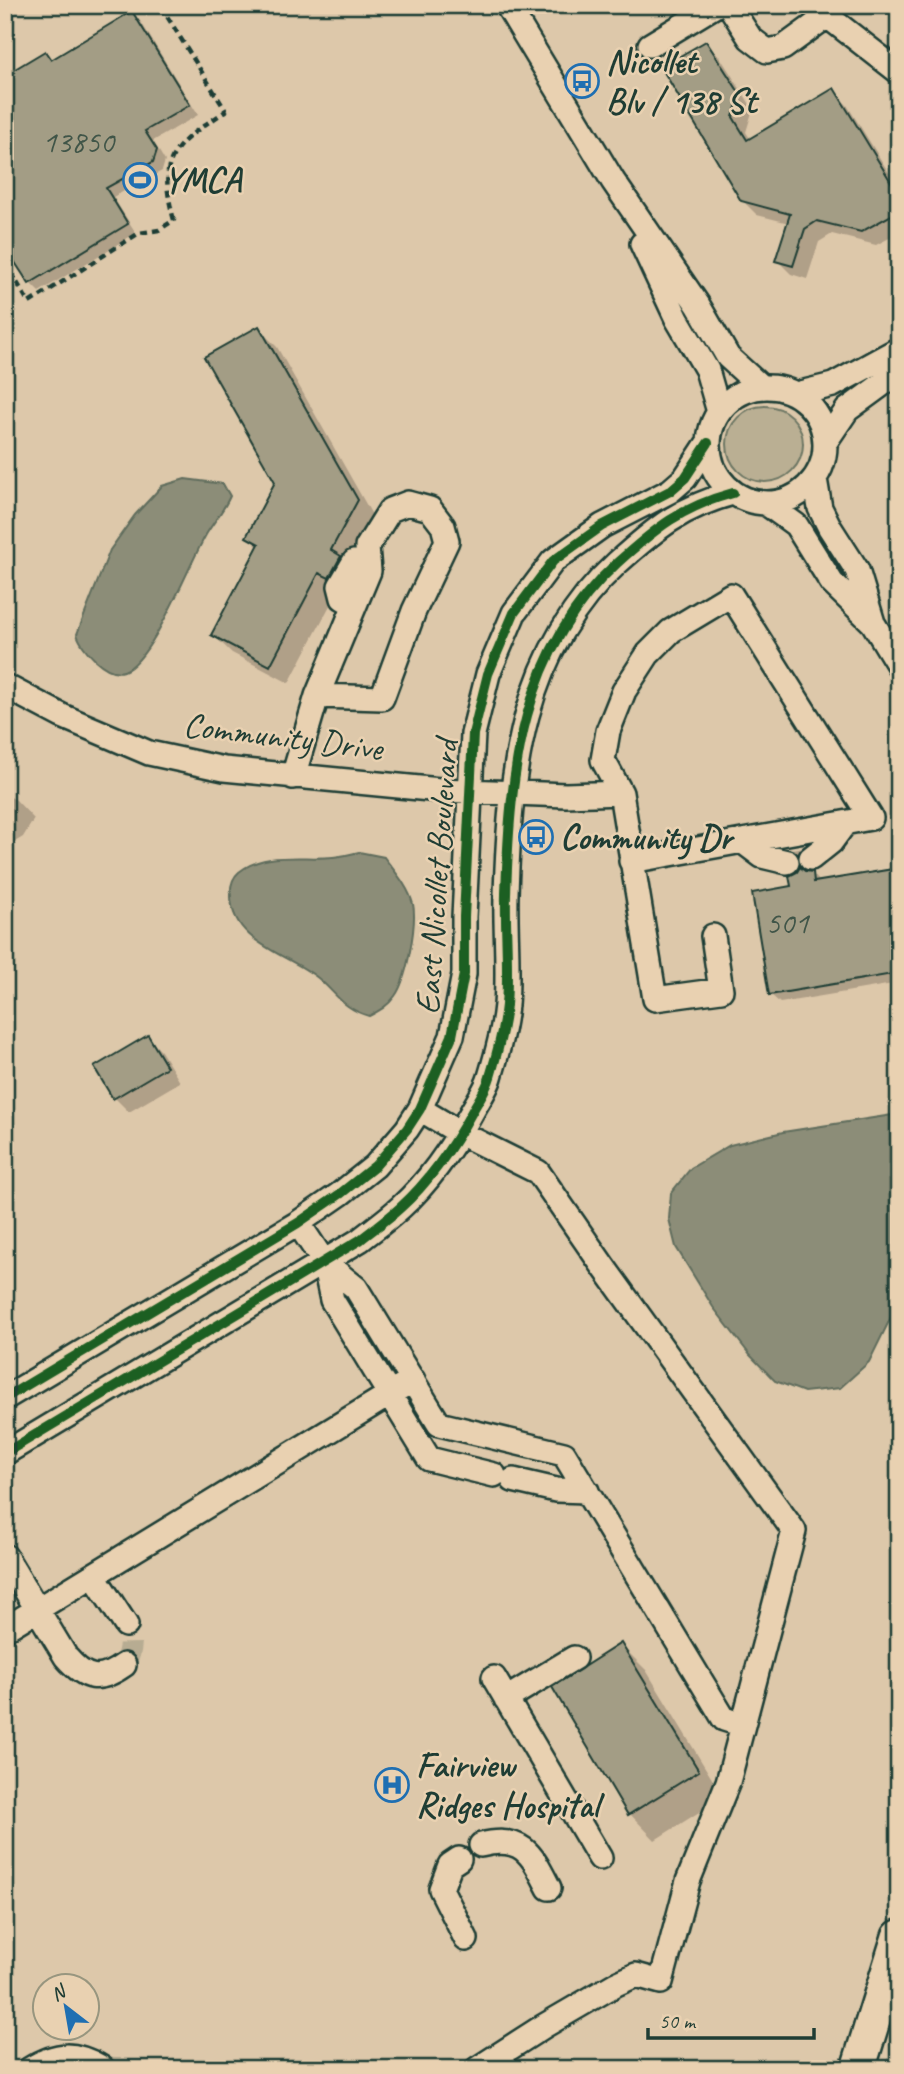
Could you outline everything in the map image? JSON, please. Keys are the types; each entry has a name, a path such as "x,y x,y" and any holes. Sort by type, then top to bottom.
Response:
{"highway":[{"path":"847,2069 896,1946"},
{"path":"858,2069 896,1946"}],"street":[{"path":"507,5 612,181 698,305 728,357 761,387"},
{"path":"650,45 716,5"},
{"path":"729,5 750,38 767,51 783,48 820,11 899,72"},
{"path":"612,181 677,319 707,370 719,412"},
{"path":"796,394 833,385 899,349"},
{"path":"826,441 847,410 888,380 899,367"},
{"path":"761,387 773,387 796,394 817,414 823,427 826,441 822,467 815,479 794,497 781,502 767,504 749,501 733,493 719,479 711,462 709,443 719,412 745,391 761,387"},
{"name":"East Nicollet Boulevard","path":"5,1398 299,1223 375,1166 408,1129 420,1110 452,1036 464,974 473,734 488,674 514,612 553,561 602,526 670,491 685,478 709,443"},
{"path":"815,479 820,508 857,570 873,623 899,666"},
{"name":"East Nicollet Boulevard","path":"5,1453 360,1240 402,1206 436,1169 460,1133 489,1080 506,1006 506,892 513,793 524,723 541,668 569,618 605,574 651,532 681,511 709,499 733,493"},
{"path":"293,776 317,696 369,571 367,547 390,510 408,503 430,509 443,526 447,541 414,611 382,698 317,696"},
{"path":"767,504 796,525 832,583 873,623"},
{"path":"631,861 871,818 731,595 671,631 648,654 624,691 607,731 603,760 621,793 631,861 655,999 721,990 713,936"},
{"name":"Community Drive","path":"5,686 62,716 149,753 224,769 470,792 621,793"},
{"path":"811,858 831,842 845,823"},
{"path":"742,841 762,856 787,862"},
{"path":"420,1110 538,1172 794,1531 728,1782 688,1881 661,1982 636,1975 616,1984 477,2069"},
{"path":"299,1223 324,1262 356,1288 439,1424 564,1454 724,1719 743,1725"},
{"path":"324,1262 332,1300 429,1459 556,1490 587,1491"},
{"path":"5,1629 413,1380"},
{"path":"5,1556 76,1669 88,1677 100,1677 124,1665"},
{"path":"94,1576 126,1625"},
{"path":"506,1699 574,1658"},
{"path":"494,1678 600,1858"},
{"path":"481,1845 509,1842 521,1847 532,1855 549,1888"},
{"path":"458,1859 450,1865 441,1889 466,1939"},
{"path":"30,2069 44,2060 67,2055 86,2059 102,2068"}],"path":[{"path":"5,262 29,303 139,233 159,230 174,220 167,186 168,168 174,150 191,134 226,111 160,5"}],"shaded area":[{"path":"765,406 780,409 792,417 800,429 803,444 800,459 792,471 780,479 765,482 750,479 738,471 730,459 727,444 730,429 738,417 750,409"},
{"path":"185,479 223,484 230,496 207,533 147,649 124,671 110,670 95,660 77,634 110,550 135,515 162,486"},
{"path":"359,852 384,857 408,891 414,913 410,951 399,988 389,1003 369,1016 346,1005 318,978 251,937 234,913 231,894 236,875 260,861 333,857"},
{"path":"899,1114 899,1301 869,1362 840,1388 804,1392 775,1381 750,1355 713,1307 676,1247 669,1219 671,1193 691,1168 730,1145 783,1132"}],"building":[{"path":"132,11 190,105 145,131 157,150 153,162 106,188 128,224 29,284 5,247 5,75 45,51 51,60"},
{"path":"706,41 740,94 733,117 747,140 834,88 899,195 899,211 861,232 817,221 805,229 793,266 775,261 790,214 741,201 661,67"},
{"path":"259,326 358,500 331,550 341,556 329,578 319,573 270,666 211,635 259,544 246,537 275,482 204,357"},
{"path":"800,867 813,872 814,882 899,868 899,973 769,995 752,893 791,886 789,876"},
{"path":"148,1035 167,1067 113,1099 94,1067"},
{"path":"621,1643 699,1771 628,1815 552,1687"}],"tunnel":[{"path":"124,1665 130,1645 126,1625"}],"cycle path":[{"path":"5,1398 298,1223 375,1166 407,1129 420,1109 452,1036 464,974 464,917 473,734 488,674 514,613 553,561 602,526 670,491 685,478 708,443"},
{"path":"5,1453 360,1240 412,1197 432,1174 458,1136 487,1085 502,1032 507,991 506,894 512,803 527,715 541,674 560,635 585,597 617,563 670,520 698,505 733,493"}],"place":[{"name":"Nicollet Blv / 138 St","path":"582,81"},
{"name":"YMCA","path":"140,180"},
{"name":"Community Dr","path":"536,837"},
{"name":"Fairview Ridges Hospital","path":"392,1785"}]}
